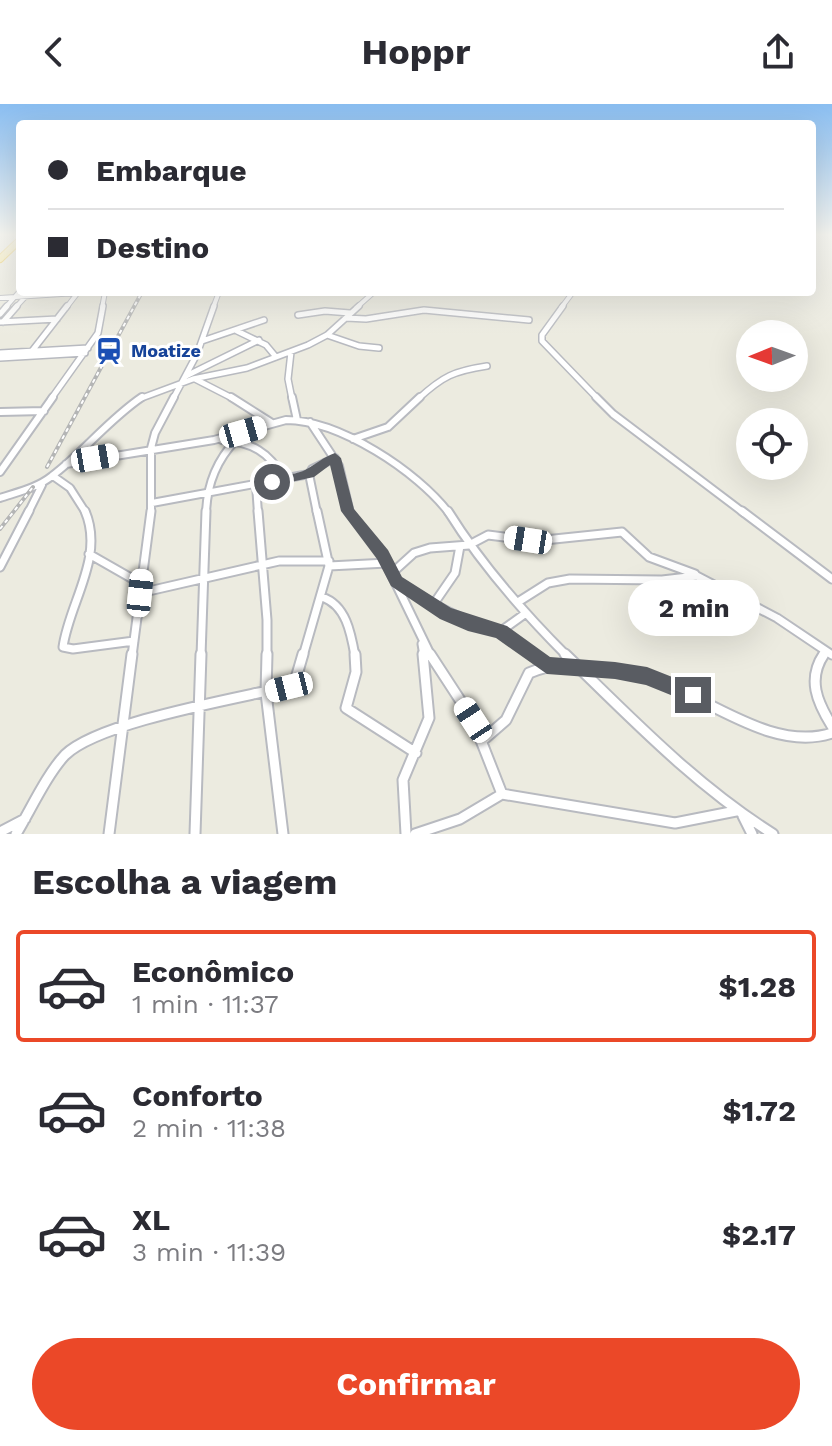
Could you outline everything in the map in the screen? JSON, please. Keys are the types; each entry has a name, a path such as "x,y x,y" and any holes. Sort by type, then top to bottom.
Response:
{"street":[{"path":"0,314 16,295"},
{"path":"1,323 26,296"},
{"path":"32,351 75,296"},
{"path":"0,472 98,333 104,296"},
{"path":"109,834 152,503 151,448 160,419 202,341 218,296"},
{"path":"184,379 237,371 291,352 327,335 369,296"},
{"path":"570,296 542,335 542,341 621,421 832,579"},
{"path":"298,315 325,311 366,319 424,310 529,320"},
{"path":"1,323 57,319"},
{"path":"202,341 264,320"},
{"path":"236,330 259,340 276,357"},
{"path":"327,335 359,346 379,348"},
{"path":"0,498 43,483 53,476 130,404 184,379 225,354 259,340"},
{"path":"0,355 86,350"},
{"path":"0,355 86,350"},
{"path":"291,352 288,379 297,420"},
{"path":"353,439 388,427 441,378 461,370 487,366"},
{"path":"193,379 217,388 272,423"},
{"path":"0,412 44,411"},
{"path":"214,440 272,423 297,420 333,429 391,461 440,501 465,546 526,613 660,746 739,814 773,834"},
{"path":"310,422 335,458 348,511 387,563 421,640 483,740 502,794"},
{"path":"66,464 151,448 236,440 269,453 283,478"},
{"path":"195,834 207,490 223,454 236,440"},
{"path":"152,503 207,490 256,485 309,474 318,465 335,458"},
{"path":"16,834 69,750 80,743 122,726 289,687 297,680 329,563 309,474"},
{"path":"53,476 69,485 90,516 89,554 63,647 73,649 134,641"},
{"path":"0,567 43,483"},
{"path":"256,485 264,566 268,657 266,693 283,834"},
{"path":"394,577 414,553 465,546 488,535 535,541 622,532 649,557 669,562 777,618 829,653 814,666 813,674 818,701 832,726"},
{"path":"433,605 455,573 465,546"},
{"path":"89,554 131,578 142,577"},
{"path":"140,593 294,559 329,563 387,563"},
{"path":"518,602 548,583 570,579 662,580 697,576"},
{"path":"394,577 433,605 468,624 501,631 547,665"},
{"path":"322,597 332,600 341,609 357,660 357,671 348,691 346,708 416,753"},
{"path":"501,631 526,613"},
{"path":"406,834 403,780 429,718 430,702 421,640"},
{"path":"483,740 498,733 507,723 529,673 547,665 647,676 715,705 753,727 811,740 832,733"},
{"path":"415,834 460,819 502,794 672,829 739,814"},
{"path":"739,814 752,834"},
{"path":"0,832 25,819"}],"railway":[{"path":"47,467 140,296"},
{"path":"0,529 33,487"}],"place":[{"name":"Moatize","path":"109,351"}],"route":[{"path":"272,482 309,474 318,465 335,458 348,511 358,528 382,555 397,581 446,614 468,624 501,631 547,665 615,670 647,676 693,695"}]}
